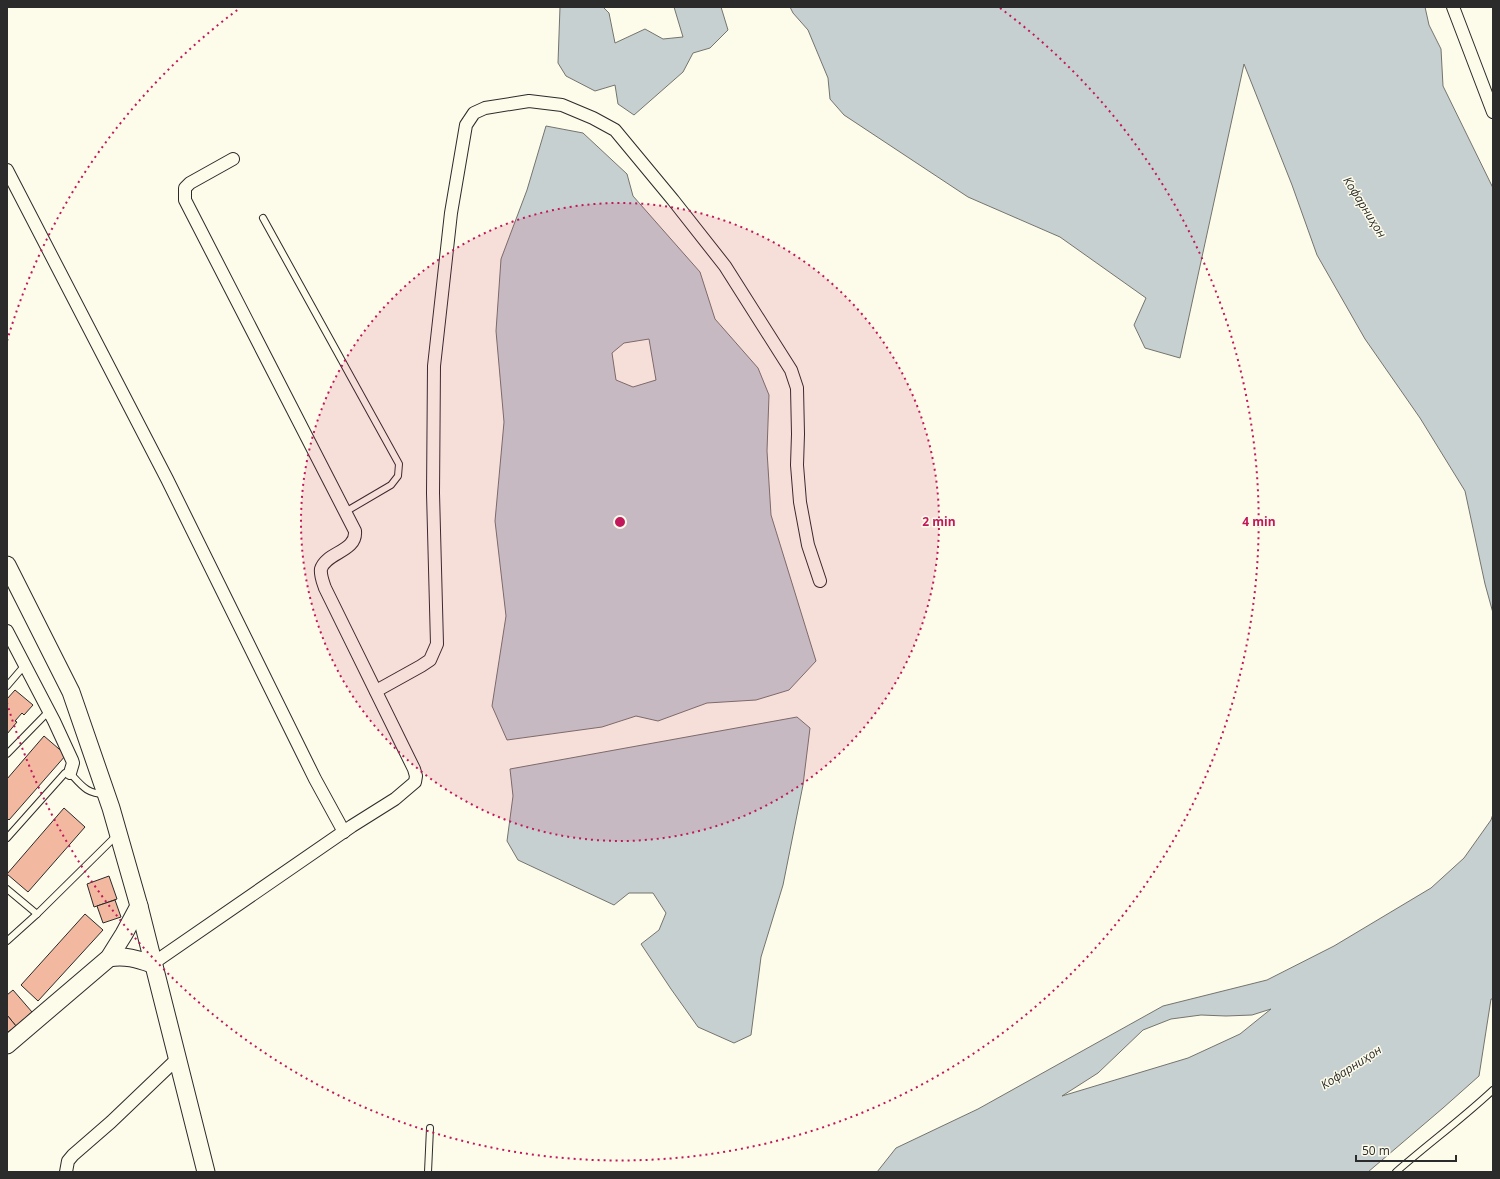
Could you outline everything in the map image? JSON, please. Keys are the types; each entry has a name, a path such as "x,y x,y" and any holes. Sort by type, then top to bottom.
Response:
{"main road":[{"path":"7,565 71,692 107,794 139,906 152,964 178,1058 202,1168"},
{"path":"7,1045 109,958 139,906"},
{"path":"109,958 118,956 131,957 152,964"}],"street":[{"path":"1453,7 1493,112"},
{"path":"376,691 430,660 437,644 433,493 434,366 451,213 466,125 474,113 485,108 529,101 562,105 593,118 615,130 725,266 791,370 797,388 797,465 800,502 808,544 820,581"},
{"path":"152,964 344,832 395,799 415,782 416,776 414,769 325,588 322,577 321,570 324,563 354,542 355,531 185,200 185,188 190,182 233,159"},
{"path":"7,170 167,479 312,772 344,832"},
{"path":"7,631 49,711 72,760 73,763 70,773"},
{"path":"66,1172 68,1161 73,1155 111,1122 178,1058"}],"lane":[{"path":"263,218 399,464 398,476 391,485 345,512"},
{"path":"7,686 25,666"},
{"path":"7,754 49,711"},
{"path":"7,838 65,773 70,773 85,789 90,792 96,794 107,794"},
{"path":"7,941 37,914 118,834"},
{"path":"7,889 37,914"},
{"path":"1396,1172 1446,1132 1493,1090"},
{"path":"428,1172 430,1128"}],"water":[{"path":"560,7 603,7 609,13 615,43 645,29 663,39 683,37 674,7 721,7 728,30 710,48 693,53 683,72 634,115 618,104 615,85 595,91 566,76 558,63"},
{"name":"Кофарниҳон","path":"790,7 1425,7 1429,25 1441,49 1443,86 1493,188 1493,613 1485,584 1465,491 1420,418 1365,339 1317,255 1292,185 1244,64 1180,358 1145,348 1134,325 1146,298 1060,237 968,197 844,115 830,99 828,78 808,30 793,13"},
{"path":"546,126 583,133 627,174 633,196 700,272 715,319 758,368 769,395 767,451 771,515 816,661 789,690 756,700 707,703 658,721 636,716 602,727 507,740 492,706 506,616 495,521 504,422 496,331 501,259 527,190","holes":["649,339 656,380 633,387 616,380 612,353 624,343"]},
{"path":"797,717 810,728 803,785 783,885 761,957 751,1035 734,1043 698,1027 641,944 659,930 666,913 653,893 629,893 614,905 518,860 507,841 513,796 510,769"},
{"name":"Кофарниҳон","path":"1493,814 1493,999 1491,999 1479,1076 1368,1172 877,1172 896,1148 978,1109 1163,1006 1267,980 1334,946 1431,888 1464,858 1491,820","holes":["1271,1009 1240,1034 1188,1058 1062,1096 1098,1073 1143,1030 1171,1019 1201,1015 1252,1015"]}],"building":[{"path":"15,690 33,705 24,715 22,713 7,734 7,699"},
{"path":"44,736 66,755 9,820 7,818 7,779"},
{"path":"64,808 85,827 28,892 7,874"},
{"path":"109,876 117,899 94,907 87,884"},
{"path":"115,900 121,917 103,923 97,906"},
{"path":"85,914 103,930 38,1001 21,985"},
{"path":"13,990 32,1012 16,1026 7,1015 7,995"},
{"path":"7,1015 16,1026 7,1033"}]}
